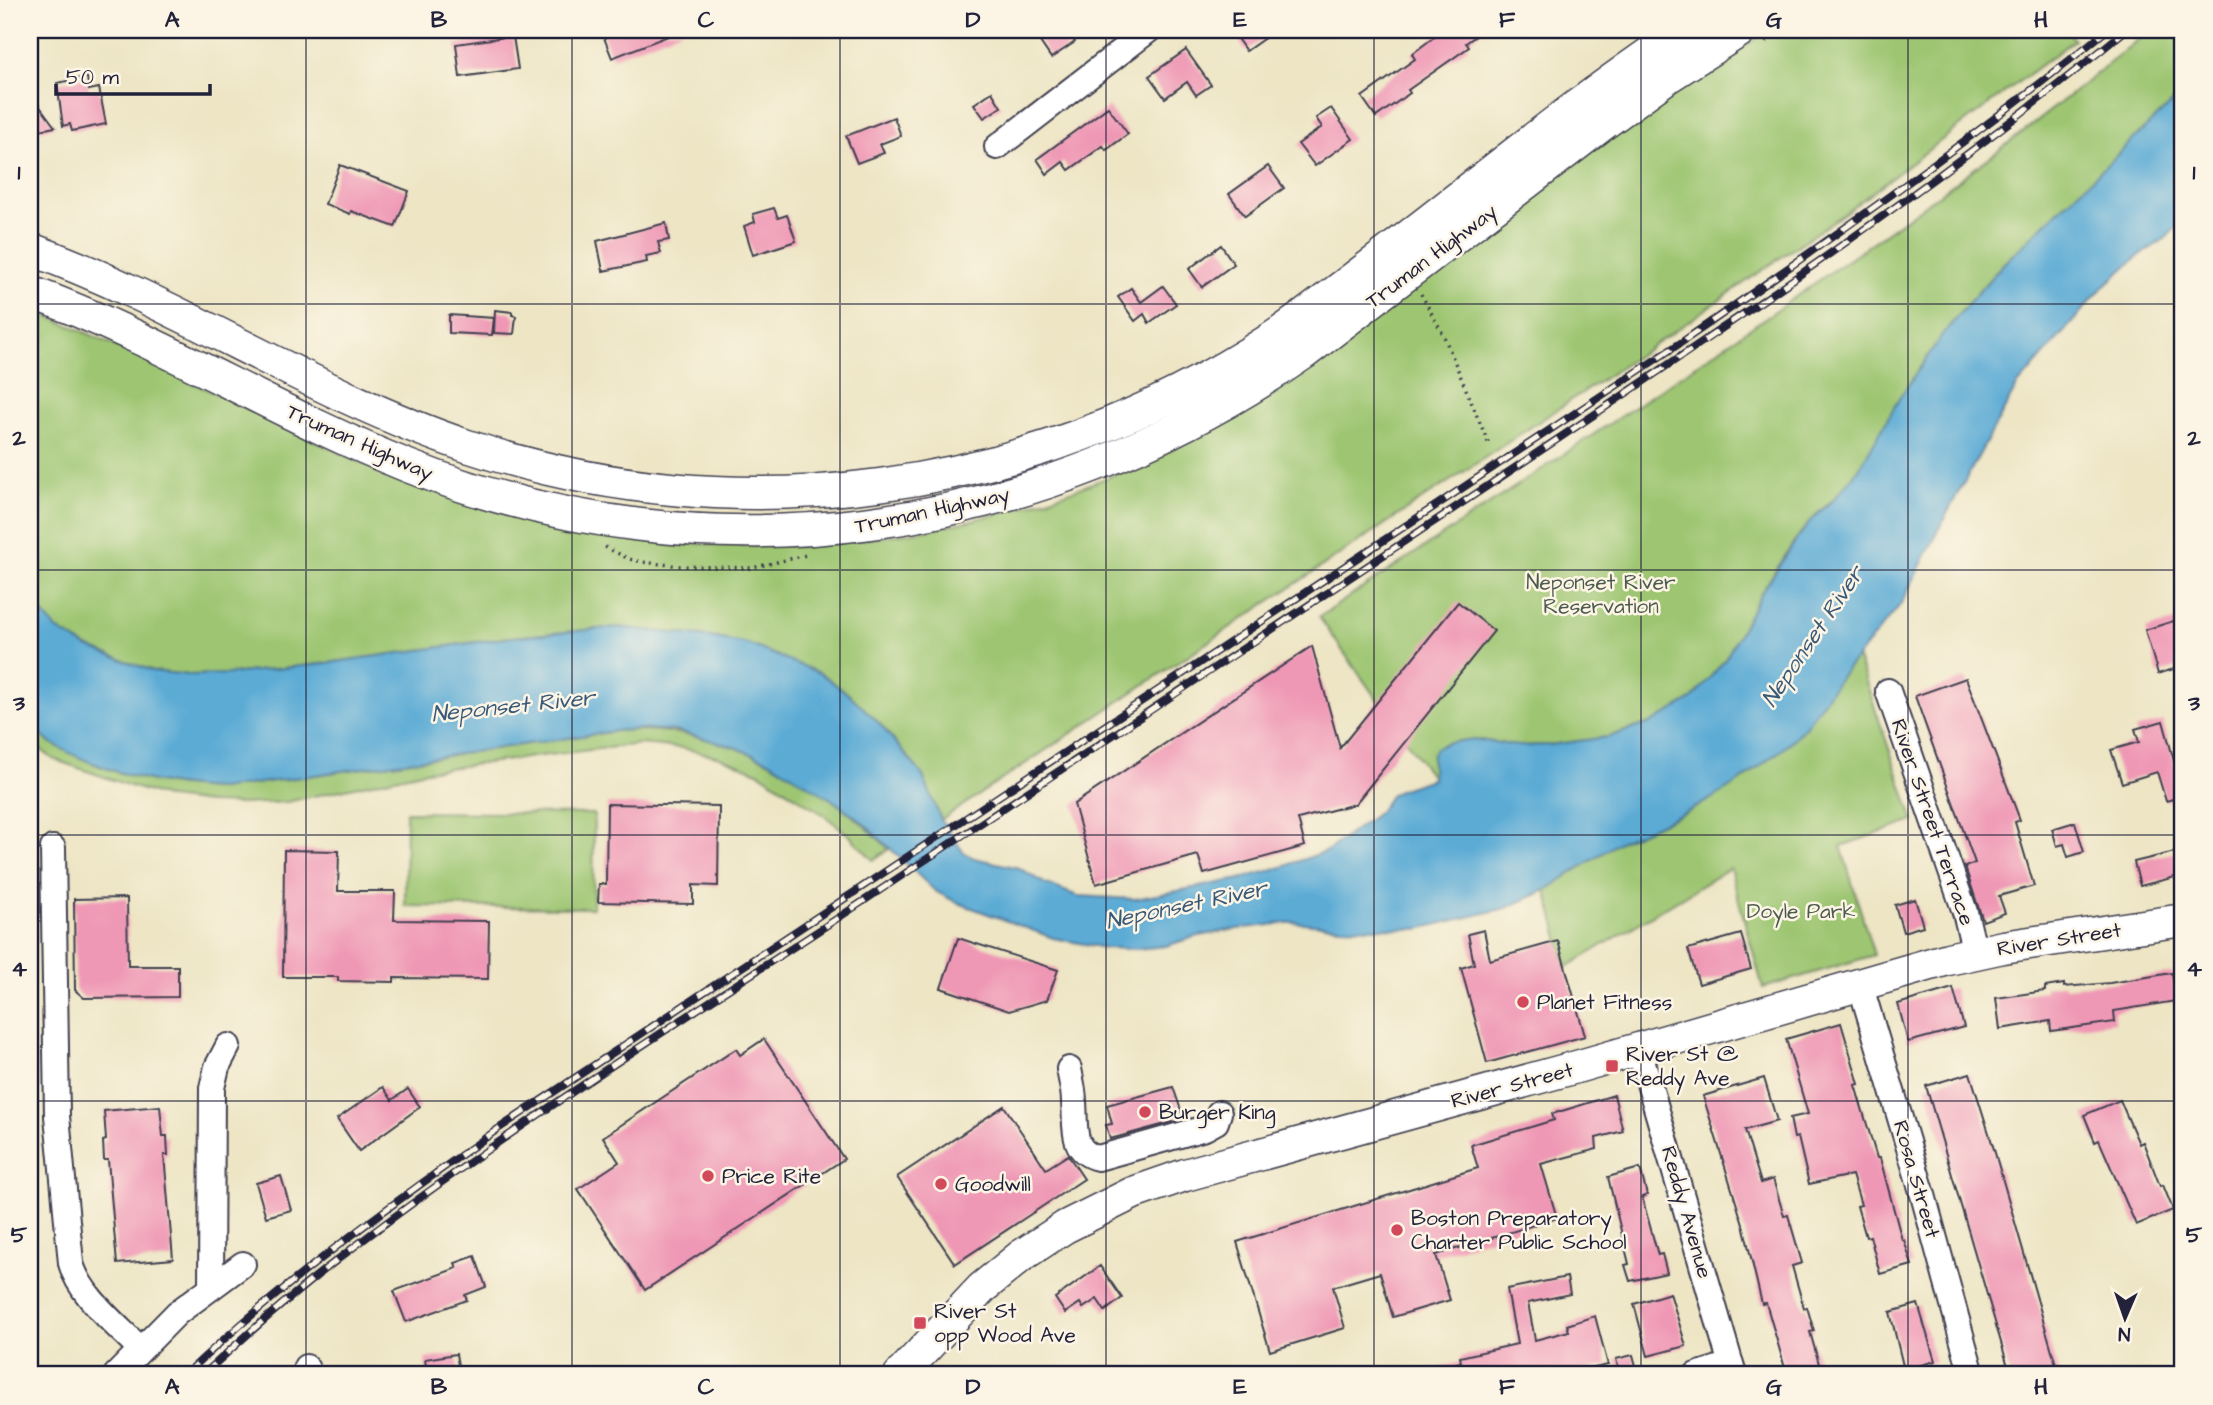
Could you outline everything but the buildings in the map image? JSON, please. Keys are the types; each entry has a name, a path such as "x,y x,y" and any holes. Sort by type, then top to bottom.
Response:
{"main road":[{"name":"Truman Highway","path":"30,292 105,323 355,443 427,473 556,510 626,523 742,532 852,527 928,515 966,507 1040,485 1109,460 1178,429 1273,374 1406,276 1453,222 1605,84 1684,30"},
{"name":"Truman Highway","path":"30,249 90,272 364,404 440,436 504,457 577,475 648,486 723,493 799,494 838,491 917,480 990,464 1099,428 1204,379 1453,222 1635,100 1751,37"},
{"path":"427,473 440,436"},
{"name":"River Street","path":"908,1372 965,1306 1000,1273 1042,1240 1110,1203 1185,1175 1975,953 2183,920"}],"street":[{"path":"997,147 1149,30"},
{"name":"River Street Terrace","path":"1888,691 1965,912 1975,953"},
{"path":"53,848 57,1116 71,1264 84,1290 140,1349"},
{"name":"Rosa Street","path":"1860,984 1923,1195 1972,1375"},
{"path":"229,1046 226,1276 212,1088 217,1067 229,1046"},
{"name":"Reddy Avenue","path":"1639,1049 1732,1370"},
{"path":"1069,1069 1075,1139 1081,1149 1090,1156 1098,1158 1205,1128 1216,1122 1219,1113"},
{"path":"116,1375 177,1313 226,1276"},
{"path":"1696,1375 1732,1370"}],"path":[{"path":"1751,37 1785,30"},
{"path":"1406,276 1436,317 1490,447"},
{"path":"598,544 629,559 657,565 752,568 812,554"}],"green space":[{"path":"1770,30 2067,30 2074,40 1849,210 1675,331 941,820 922,774 880,724 820,673 748,644 618,627 512,637 320,664 229,674 189,675 153,671 87,647 55,628 30,598 30,309 127,351 372,467 513,515 626,537 740,545 853,540 966,522 1075,490 1182,444 1284,385 1351,337 1633,121"},
{"name":"Neponset River Reservation","path":"2149,30 2183,30 2183,92 2004,263 1943,334 1900,397 1859,469 1796,539 1760,595 1725,660 1692,699 1653,722 1608,737 1518,746 1473,739 1432,767 1433,779 1319,617 1620,417 1843,263 2021,133"},
{"name":"Doyle Park","path":"1857,656 1914,821 1841,846 1874,955 1763,988 1730,868 1567,967 1546,890 1621,841 1689,811 1745,778 1785,747 1806,726"},
{"path":"30,723 70,753 94,764 144,779 220,789 616,731 655,731 693,736 730,746 798,777 861,823 889,849 873,860 849,835 824,815 758,772 720,757 682,748 640,744 426,771 287,802 209,803 169,798 53,759 30,741"},
{"path":"406,812 594,814 593,908 405,906"}],"water":[{"name":"Neponset River","path":"2183,92 2183,220 2166,238 2136,258 2102,288 2017,386 1901,604 1841,676 1806,726 1785,747 1718,795 1621,841 1546,890 1506,908 1418,929 1340,927 1294,922 1194,937 1166,946 1105,948 1053,938 956,902 935,891 861,821 831,799 767,760 734,747 676,731 616,731 220,789 176,785 110,770 49,742 30,723 30,598 55,628 87,647 153,671 188,675 229,674 320,664 512,637 618,627 710,637 748,644 820,673 851,696 880,724 922,774 941,820 964,853 974,858 1019,868 1046,884 1078,896 1135,899 1240,879 1282,867 1327,851 1379,812 1390,796 1399,790 1432,779 1432,755 1436,748 1446,743 1473,739 1518,746 1549,745 1608,737 1653,722 1692,699 1725,660 1760,595 1797,539 1859,469 1900,397 1943,334 2004,263"}],"railway":[{"path":"185,1375 298,1277 498,1129 1682,342 1951,151 2107,30"},
{"path":"203,1375 312,1280 517,1129 1006,807 1735,320 1973,150 2126,30"}],"place":[{"name":"Planet Fitness","path":"1523,1002"},
{"name":"River St @ Reddy Ave","path":"1612,1066"},
{"name":"Burger King","path":"1145,1112"},
{"name":"Price Rite","path":"708,1176"},
{"name":"Goodwill","path":"941,1184"},
{"name":"Boston Preparatory Charter Public School","path":"1397,1230"},
{"name":"River St opp Wood Ave","path":"920,1323"}]}
